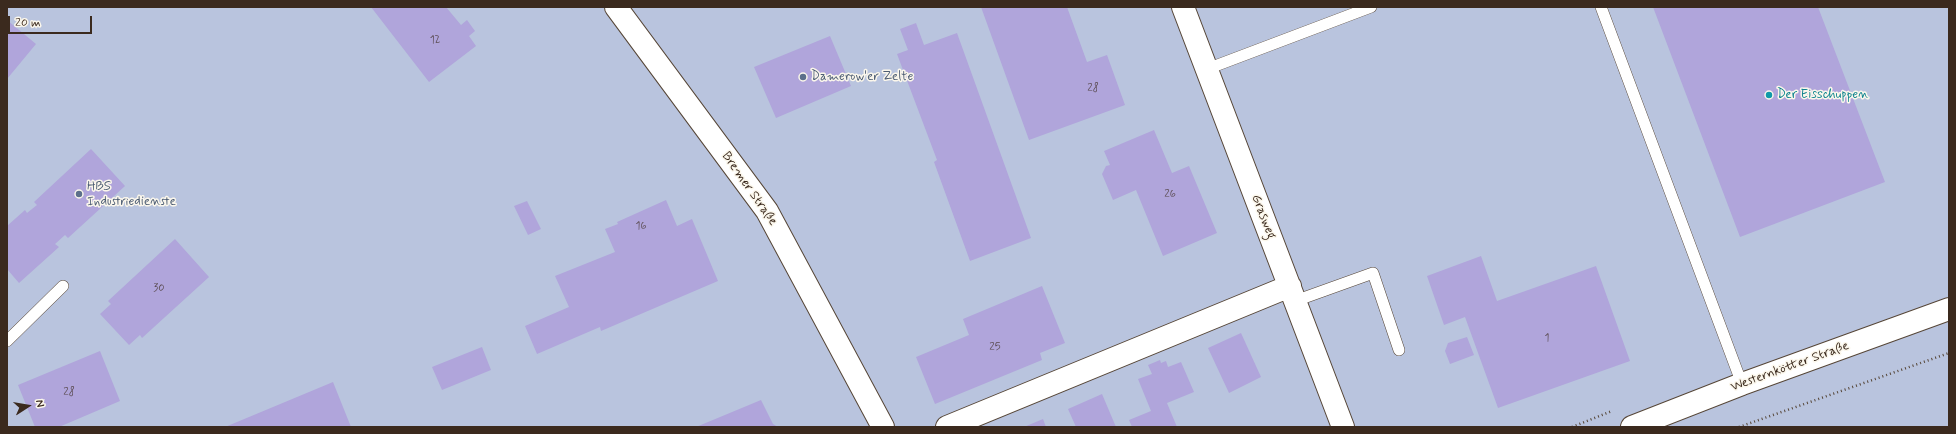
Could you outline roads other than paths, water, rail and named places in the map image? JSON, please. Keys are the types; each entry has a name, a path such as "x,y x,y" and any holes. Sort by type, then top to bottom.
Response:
{"street":[{"name":"Bremer Straße","path":"616,7 767,211 883,427"},
{"name":"Grasweg","path":"1184,7 1343,427"},
{"path":"947,427 1292,293"},
{"name":"Westernkötter Straße","path":"1632,427 1742,384 1949,309"}],"lane":[{"path":"1207,69 1370,7"},
{"path":"1601,7 1742,384"},
{"path":"1292,293 1373,272 1400,350"},
{"path":"7,341 63,286"}],"place":[{"name":"Damerow'er Zelte","path":"803,77"},
{"name":"Der Eisschuppen","path":"1769,95"},
{"name":"HBS Industriedienste","path":"79,194"}]}
